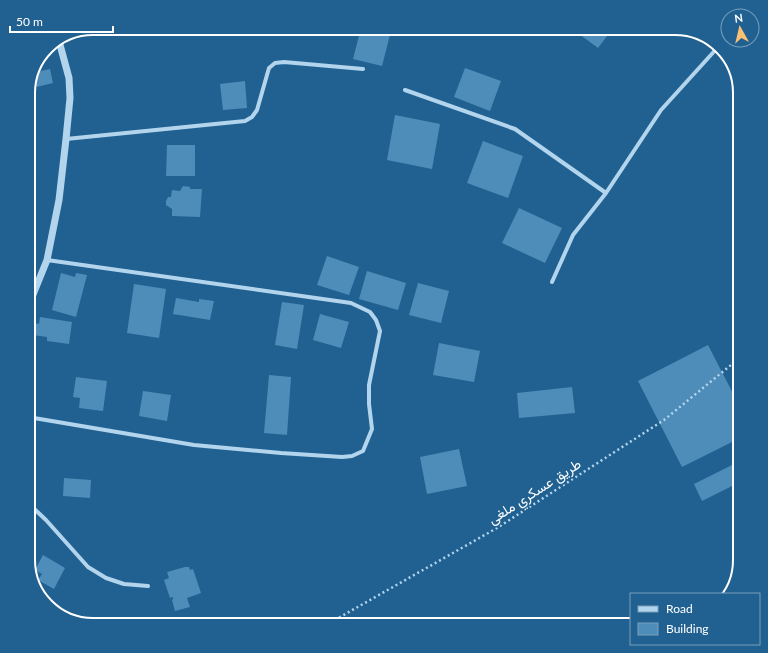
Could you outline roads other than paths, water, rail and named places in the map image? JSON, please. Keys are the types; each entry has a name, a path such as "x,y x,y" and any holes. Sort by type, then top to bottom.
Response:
{"street":[{"path":"35,290 47,260 59,200 66,139 70,98 69,78 60,46"},
{"path":"552,282 573,235 606,193 661,110 715,51"},
{"path":"66,139 245,121 252,117 257,110 269,68 275,63 284,62 362,69"},
{"path":"405,90 515,129 606,193"},
{"path":"35,418 194,445 281,453 352,456 363,451 372,429 369,404 369,385 380,331 376,320 370,312 351,303 47,260"},
{"path":"35,510 88,566 106,578 124,584 148,586"}]}
